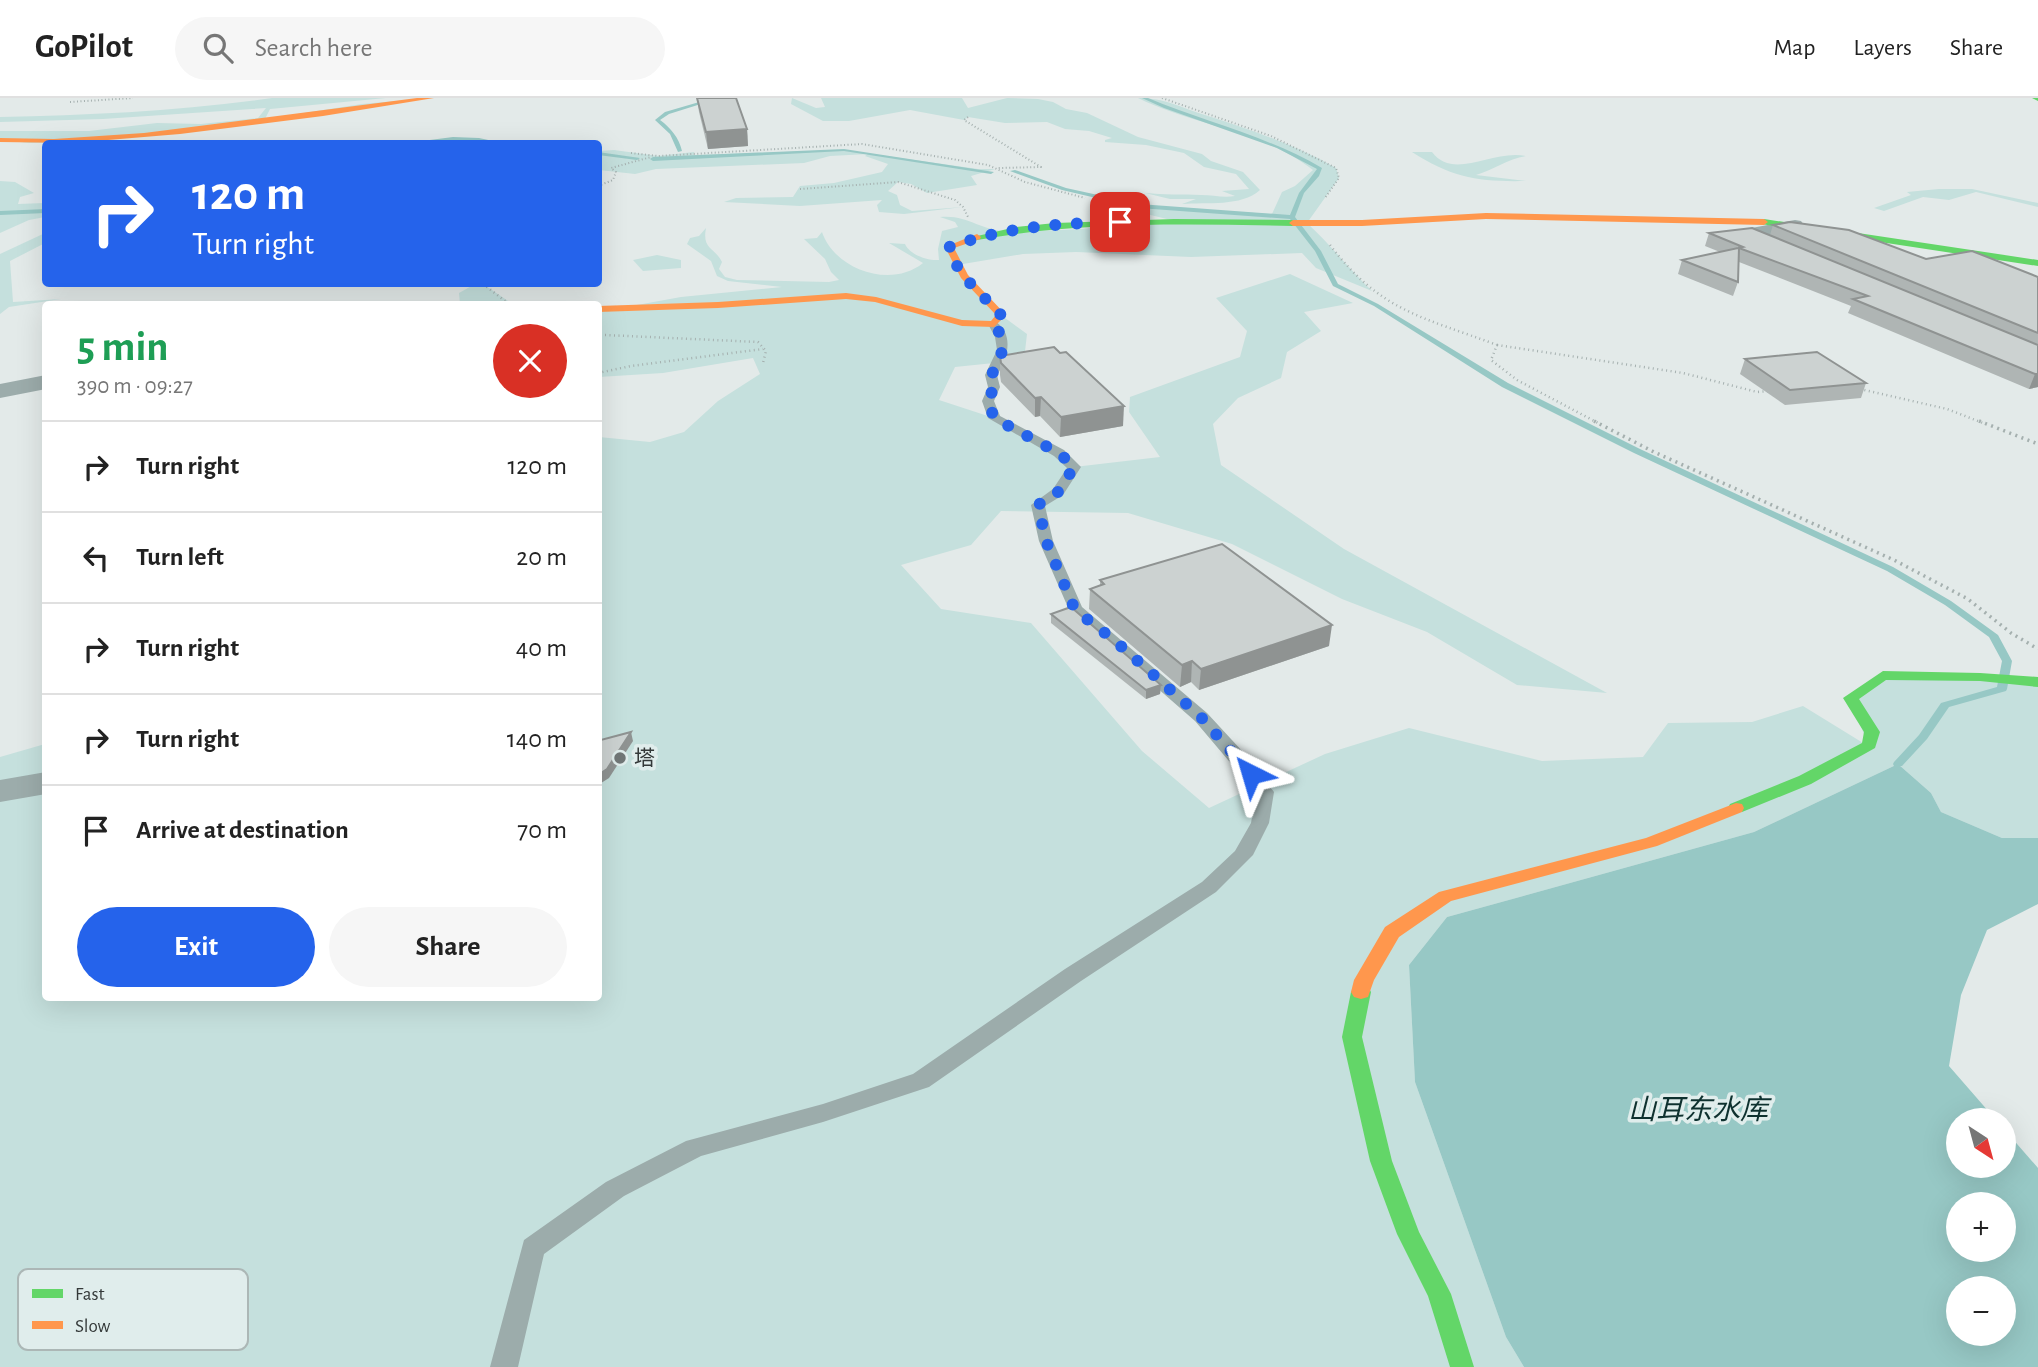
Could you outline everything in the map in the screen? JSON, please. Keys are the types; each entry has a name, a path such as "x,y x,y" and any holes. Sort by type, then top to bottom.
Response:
{"street":[{"path":"87,140 219,128 430,98"},
{"path":"0,140 42,143"},
{"path":"602,309 757,302 809,296 860,297 900,304 976,327 994,324 1001,315 980,296 953,261 949,247 1028,227 1076,222 1362,223 1486,216 1754,221 1795,225 1972,256 2038,263"},
{"path":"1746,234 1795,225"},
{"path":"0,391 42,383"},
{"path":"1462,1367 1439,1294 1408,1234 1381,1161 1352,1037 1363,980 1392,932 1445,896 1651,842 1805,780 1837,764 1869,745 1872,732 1852,698 1883,675 1980,677 2038,682"},
{"path":"0,792 42,784"}],"lane":[{"path":"1746,234 1771,245"},
{"path":"1972,256 1997,270"},
{"path":"504,1367 533,1248 615,1189 695,1148 823,1113 921,1081 1073,975 1209,887 1243,855 1260,823 1265,792 1237,756 1166,686 1075,610 1046,541 1038,505 1058,492 1074,467 1059,453 994,418 988,401 994,387 991,375 1003,354 999,331 994,324"}],"path":[{"path":"70,102 133,98"},
{"path":"1162,98 1179,107 1272,136 1336,168 1339,178 1306,223 1327,241 1348,269 1372,292 1405,310 1497,345 1683,373 1757,392 1778,390"},
{"path":"968,117 964,120 975,128 1041,167 995,169"},
{"path":"602,184 613,180 616,172 611,168 658,156 862,144 960,159 995,169 1025,182 1095,201"},
{"path":"631,153 658,156"},
{"path":"800,189 877,181 911,184 927,193 955,200 963,207 972,223 971,230 958,238 963,242"},
{"path":"488,287 505,301"},
{"path":"602,334 612,337 758,342 764,349 763,363"},
{"path":"1497,345 1491,360 1517,380 1654,452 1894,560 1968,599 2011,633 2038,649"},
{"path":"602,372 764,349"},
{"path":"1852,387 1947,409 2038,444"}],"shaded area":[{"path":"272,98 386,98 270,109 265,119 362,104 431,98 219,128 87,140 42,140 42,143 0,140 0,131 89,131 157,123 201,124 258,118 266,108 103,119 0,122 0,117 136,112"},
{"path":"792,98 816,108 825,107 821,98 962,98 968,108 1007,98 1038,99 1087,113 1138,137 1202,154 1211,161 1243,172 1260,190 1234,201 1182,204 1196,199 1170,199 1145,193 1231,197 1235,196 1222,191 1249,189 1236,174 1204,167 1184,153 1146,145 1105,142 1112,138 1089,131 1065,129 1047,122 1005,123 968,117 964,120 910,110 849,121 823,121 791,104"},
{"path":"1138,98 1164,101 1256,132 1336,168 1339,178 1307,223 1372,291 1316,268 1302,253 1191,257 1076,252 1023,254 957,265 1001,315 1027,334 1024,360 955,367 939,400 994,418 1074,467 1160,457 1129,412 1130,397 1240,357 1247,331 1216,298 1290,274 1353,303 1304,312 1321,331 1287,352 1281,378 1238,398 1213,424 1221,465 1344,549 1607,693 1517,685 1427,632 1342,599 1232,544 1128,513 1001,511 971,545 901,565 941,609 1031,623 1142,751 1209,808 1325,754 1409,728 1542,761 1643,757 1668,723 1752,722 1803,706 1868,746 1851,698 1883,675 2038,682 2038,838 2002,838 1941,812 1931,793 1898,764 1754,832 1447,917 1409,965 1415,1082 1506,1337 1524,1367 0,1367 0,757 42,745 42,1001 602,1001 602,437 650,442 684,432 718,401 760,374 753,358 663,373 602,377 602,307 615,309 681,297 782,287 728,281 717,276 711,261 687,244 690,238 699,236 706,228 707,244 722,262 719,269 725,277 737,280 829,282 839,280 831,272 825,259 804,239 817,238 822,232 839,257 851,265 880,275 896,274 910,271 923,263 889,243 905,244 920,256 939,260 938,249 942,231 958,227 955,222 940,217 958,218 998,230 1028,231 1179,222 1106,204 1272,214 1282,192 1295,186 1313,170 1272,146 1250,137"},
{"path":"844,150 978,169 995,169 971,176 977,185 927,193 911,184 898,182 888,191 897,195 900,205 912,211 963,207 904,214 879,212 877,205 882,200 800,206 724,202 736,198 793,197 800,186 834,183 882,172 888,164 865,156 868,154 830,156 804,163 656,169 635,174 602,170 602,151 658,156 694,152 694,155"},
{"path":"1412,152 1432,152 1451,164 1500,156 1526,156 1476,175 1526,181 1494,181 1467,177 1440,168"},
{"path":"0,181 15,182 34,193 20,197 18,204 42,203 42,218 29,220 0,233"},
{"path":"1972,189 2038,203 2038,207 1976,192 1949,200 1923,197 1884,211 1874,208 1911,195 1907,192"},
{"path":"42,234 42,245 10,261 13,302 61,299 9,307 0,314 0,254"},
{"path":"657,255 681,260 681,268 643,271 633,260"},
{"path":"470,287 487,287 508,301 460,301 459,293"}],"water":[{"name":"山耳东水库","path":"1898,764 1931,793 1941,812 2002,838 2038,838 2038,904 1987,930 1961,995 1949,1066 1986,1108 1946,1108 1946,1178 2016,1178 2016,1143 2038,1168 2038,1367 1524,1367 1506,1337 1415,1082 1409,965 1447,917 1754,832"}],"building":[{"path":"697,98 736,98 747,129 706,132"},
{"path":"1790,222 1849,230 1926,259 1972,251 2038,277 2038,333 1773,225"},
{"path":"1752,228 2038,345 2038,374 1853,299 1868,296 1739,248 1738,282 1682,260 1743,247 1709,233"},
{"path":"1054,347 1060,353 1066,352 1124,406 1061,417 1041,397 1035,398 1001,363 1000,356"},
{"path":"1817,352 1866,383 1790,390 1745,359"},
{"path":"1222,544 1332,625 1201,669 1192,661 1182,665 1090,589 1104,584 1100,580"},
{"path":"1071,607 1161,685 1146,690 1051,614"},
{"path":"631,732 607,769 602,772 602,740"}],"waterway":[{"path":"680,151 672,133 657,120 667,113 718,98"},
{"path":"1144,98 1256,138 1320,169 1301,193 1292,217"},
{"path":"428,140 484,140"},
{"path":"653,159 844,150 991,172"},
{"path":"602,154 637,158 631,157"},
{"path":"1013,171 1064,189 1139,206 1292,217"},
{"path":"0,213 42,211"},
{"path":"1292,217 1318,251 1335,285 1376,305 1505,385 1637,451 1890,569 1948,603 1993,635 2007,661 2002,689 1945,705 1923,737 1898,764"}],"traffic: fast":[{"path":"977,237 1055,225 1134,221 1293,223"},
{"path":"1764,222 2038,263"},
{"path":"1736,808 1805,780 1869,745 1872,732 1851,698 1883,675 1980,677 2038,682"},
{"path":"1361,992 1352,1037 1381,1161 1408,1234 1439,1294 1462,1367"}],"traffic: slow":[{"path":"90,140 252,123 431,98"},
{"path":"0,140 42,142"},
{"path":"1293,223 1362,223 1486,216 1764,222"},
{"path":"602,309 718,305 846,296 893,304 945,320 979,325 994,324 1001,315 964,276 949,247 977,237"},
{"path":"1361,992 1364,980 1392,932 1445,896 1651,842 1736,808"}],"place":[{"name":"塔","path":"620,758"}],"route":[{"path":"1120,222 1076,222 1028,227 978,237 949,247 953,261 965,277 980,296 1001,315 994,324 999,331 1003,354 991,375 994,387 988,401 994,418 1059,453 1074,467 1058,492 1038,505 1039,520 1046,541 1075,610 1114,640 1201,717 1251,774"}]}
